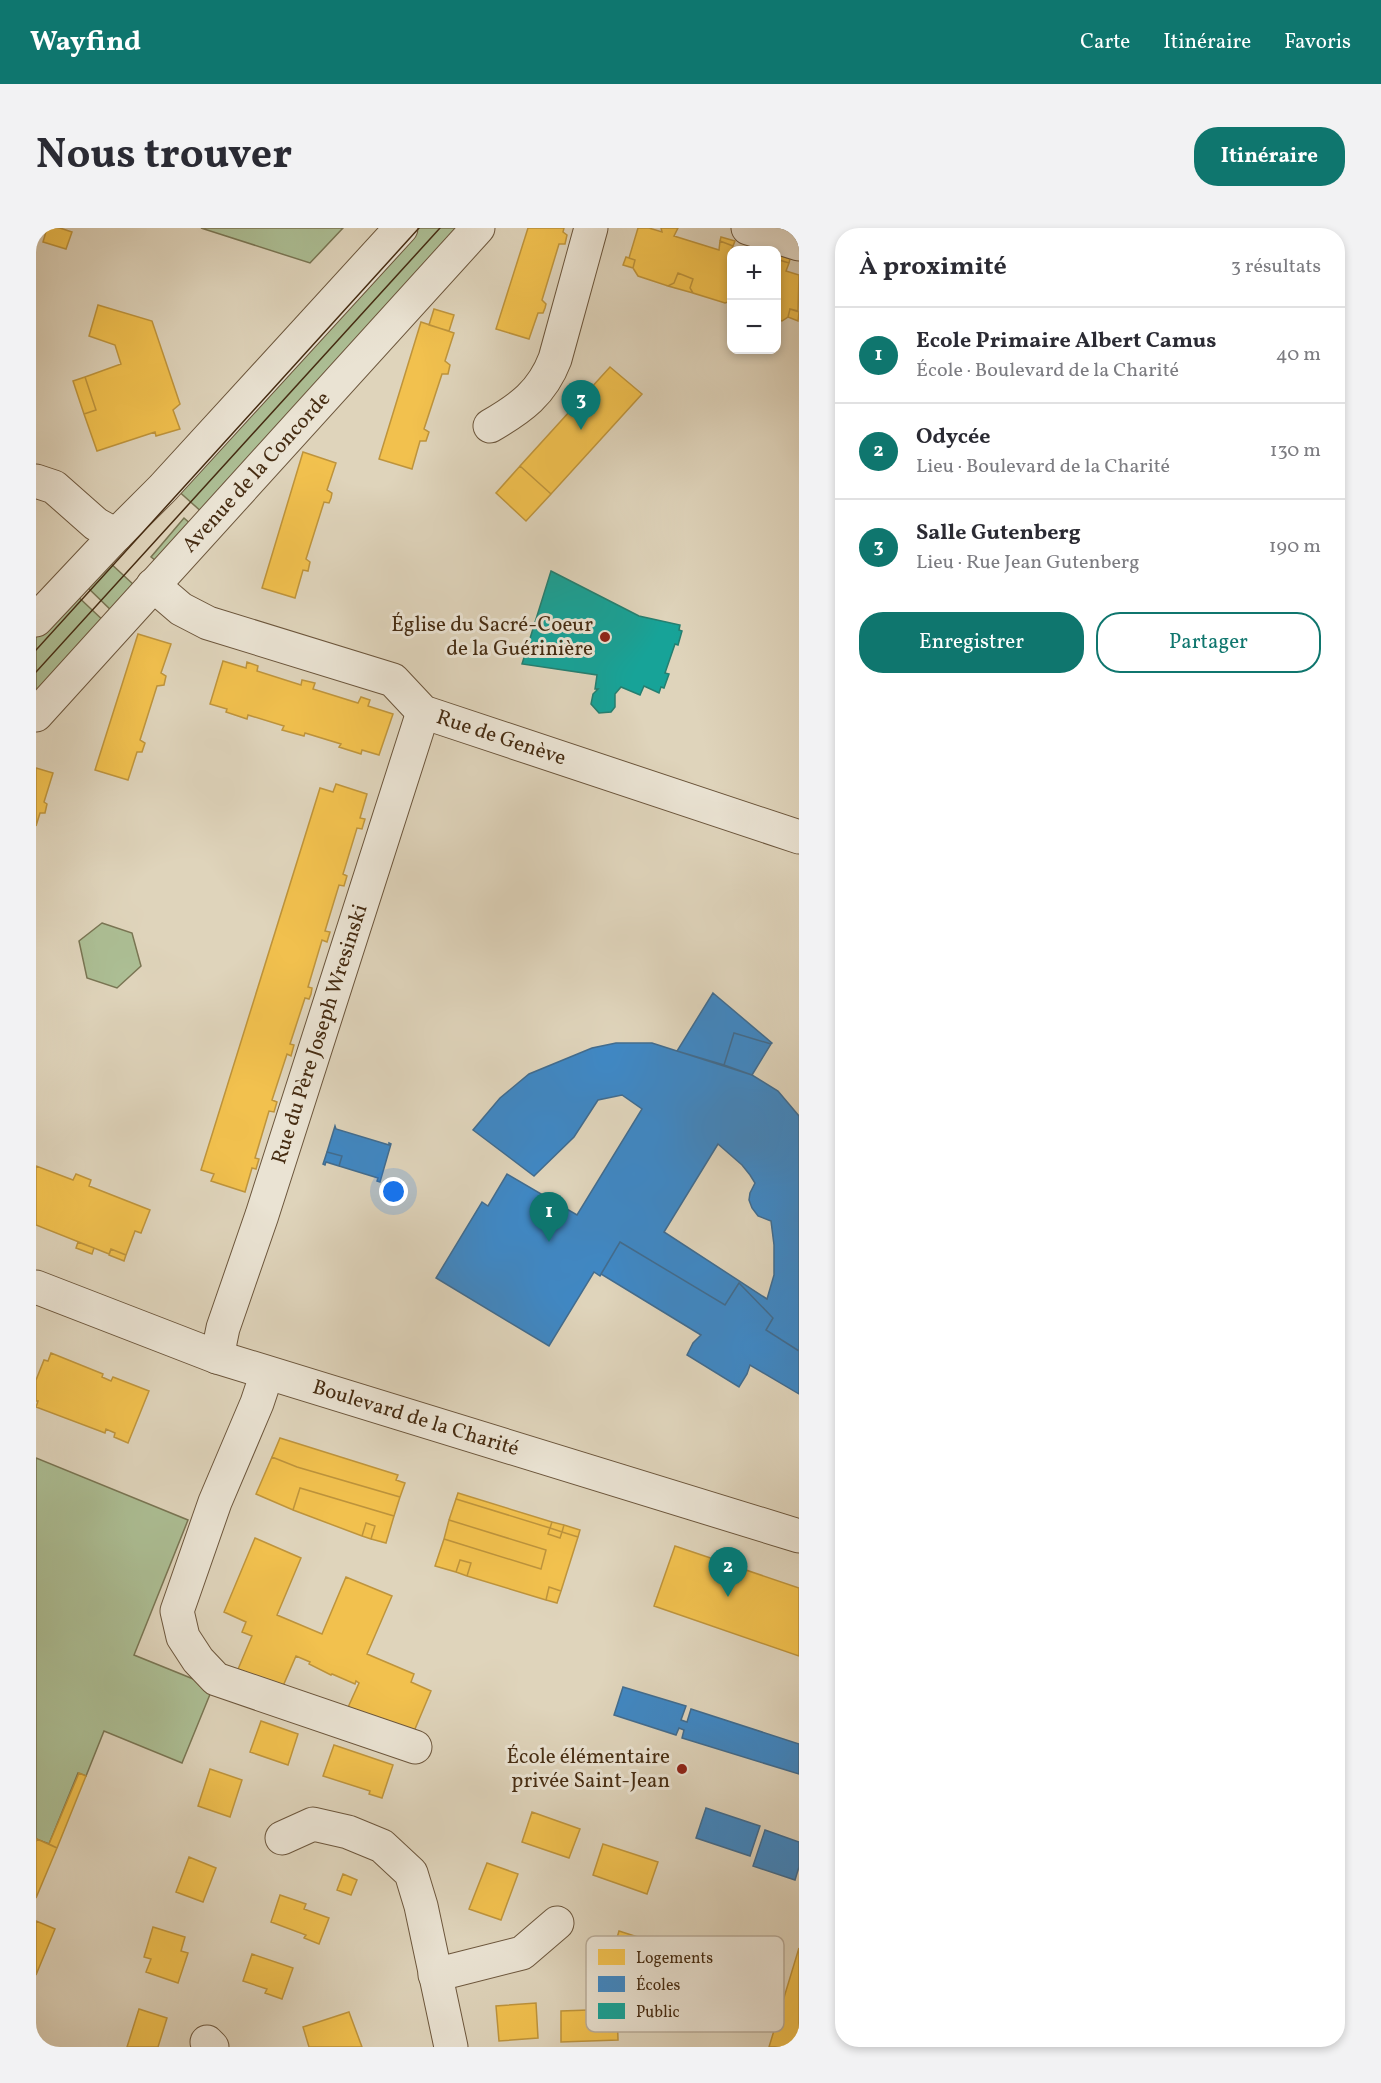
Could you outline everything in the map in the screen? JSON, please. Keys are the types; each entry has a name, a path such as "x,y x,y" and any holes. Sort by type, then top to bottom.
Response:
{"street":[{"path":"36,621 171,480 401,228"},
{"name":"Avenue de la Concorde","path":"36,715 478,228"},
{"path":"490,426 510,414 533,395 548,378 591,228"},
{"path":"748,228 799,244"},
{"path":"36,481 54,487 96,524 116,535"},
{"name":"Rue de Genève","path":"153,585 181,609 208,623 393,680 423,712 799,837"},
{"name":"Rue du Père Joseph Wresinski","path":"217,1357 223,1328 262,1215 423,712"},
{"name":"Boulevard de la Charité","path":"36,1287 217,1357 799,1536"},
{"path":"267,1373 215,1502 177,1611 183,1637 198,1660 216,1679 415,1747"},
{"path":"282,1838 313,1824 348,1832 382,1846 411,1873 421,1906 451,2047"},
{"path":"435,1975 522,1953 557,1923"}],"green space":[{"path":"201,228 343,228 310,263"},
{"path":"414,228 465,228 204,514 175,488"},
{"path":"184,518 193,526 155,560 151,557"},
{"path":"108,561 134,585 114,613 83,583"},
{"path":"73,592 107,624 36,700 36,631"},
{"path":"102,923 132,933 141,966 117,988 87,978 79,941"},
{"path":"36,1458 188,1520 134,1655 213,1687 182,1763 104,1731 86,1776 78,1773 49,1844 36,1839"}],"building: Logements":[{"path":"47,228 60,228 72,232 66,249 43,242"},
{"path":"528,228 564,228 563,232 567,235 565,244 559,244 542,300 546,304 545,308 543,313 538,313 529,339 496,329"},
{"path":"638,228 649,228 662,232 661,228 678,228 674,236 719,250 720,241 733,246 727,246 727,302 693,293 690,288 693,279 678,273 674,283 668,286 638,276 633,268 635,260 629,258"},
{"path":"721,237 735,241 733,246 720,241"},
{"path":"781,256 790,259 789,263 781,261"},
{"path":"626,257 635,260 633,268 623,265"},
{"path":"781,261 789,263 786,271 799,275 798,311 790,309 788,317 782,321"},
{"path":"678,273 693,279 690,288 693,293 668,286 674,283"},
{"path":"98,305 152,321 180,404 173,410 180,429 156,436 155,432 97,451 84,414 96,410 85,377 121,364 115,345 89,336"},
{"path":"434,309 454,315 449,331 429,325"},
{"path":"790,309 799,312 798,321 788,317"},
{"path":"421,322 454,333 445,361 450,365 448,374 442,374 424,429 429,432 426,441 420,441 412,469 379,459"},
{"path":"610,367 642,394 551,494 520,466"},
{"path":"85,377 96,410 84,414 73,381"},
{"path":"303,452 336,463 327,490 332,493 331,498 329,503 324,502 306,559 310,562 308,571 303,570 295,598 262,588"},
{"path":"520,466 551,494 526,521 496,493"},
{"path":"138,634 171,644 161,673 166,676 164,685 157,686 140,740 145,743 142,752 137,752 128,780 95,770"},
{"path":"223,661 246,668 247,662 258,666 257,671 301,685 302,680 315,683 313,689 358,703 361,697 370,700 368,706 393,714 379,755 362,750 361,754 339,747 341,744 305,733 304,736 282,730 284,726 248,715 247,719 210,704"},
{"path":"36,768 53,773 44,802 47,804 45,813 40,813 36,826"},
{"path":"336,784 367,794 360,818 365,819 362,829 357,828 343,874 347,876 344,886 339,885 325,931 330,932 327,942 322,940 308,987 312,988 311,994 309,999 305,998 290,1044 294,1045 291,1056 287,1054 272,1100 277,1102 274,1112 269,1111 255,1158 259,1159 256,1169 252,1168 245,1192 211,1181 214,1174 201,1170 320,788 333,792"},
{"path":"36,1166 73,1180 76,1174 91,1180 89,1186 150,1210 141,1233 135,1231 126,1255 111,1249 109,1254 36,1225"},
{"path":"78,1242 94,1248 92,1254 76,1248"},
{"path":"111,1249 126,1255 124,1261 109,1255"},
{"path":"51,1353 103,1374 102,1377 111,1381 113,1377 149,1391 128,1443 114,1437 115,1433 106,1429 105,1433 36,1407 38,1401 36,1401 36,1380 44,1360 48,1361"},
{"path":"280,1438 398,1475 396,1480 405,1483 400,1497 297,1467 272,1457"},
{"path":"272,1457 297,1467 400,1497 394,1516 300,1488 293,1510 256,1494"},
{"path":"300,1488 394,1516 386,1543 371,1539 375,1526 366,1523 362,1536 293,1510"},
{"path":"458,1493 552,1522 550,1528 456,1499"},
{"path":"456,1499 550,1528 548,1534 560,1538 562,1532 578,1537 561,1591 549,1587 546,1600 467,1576 471,1563 460,1560 456,1572 435,1566 444,1539 541,1569 546,1550 449,1520"},
{"path":"449,1520 546,1550 541,1569 444,1539"},
{"path":"552,1522 564,1525 562,1532 550,1528"},
{"path":"366,1523 375,1526 371,1539 362,1536"},
{"path":"564,1525 580,1530 578,1537 562,1532"},
{"path":"550,1528 562,1532 560,1538 548,1534"},
{"path":"255,1538 301,1558 277,1615 322,1634 346,1577 392,1596 367,1654 414,1674 411,1682 431,1691 412,1736 345,1714 359,1683 356,1681 355,1684 331,1675 296,1656 280,1693 236,1674 252,1636 242,1632 246,1622 224,1612"},
{"path":"675,1546 799,1588 799,1656 654,1606"},
{"path":"460,1560 471,1563 467,1576 456,1572"},
{"path":"549,1587 561,1591 557,1603 546,1600"},
{"path":"261,1721 298,1734 288,1765 250,1752"},
{"path":"334,1745 393,1765 382,1798 369,1794 370,1791 323,1776"},
{"path":"210,1769 242,1780 230,1817 198,1806"},
{"path":"79,1773 86,1776 57,1848 49,1844"},
{"path":"532,1812 580,1829 569,1858 522,1842"},
{"path":"37,1839 57,1848 36,1898 36,1842"},
{"path":"603,1844 658,1862 647,1894 593,1875"},
{"path":"189,1857 216,1868 203,1902 176,1892"},
{"path":"487,1863 518,1874 501,1920 469,1909"},
{"path":"343,1874 357,1880 351,1895 337,1890"},
{"path":"280,1895 306,1904 304,1909 329,1918 319,1944 304,1938 306,1935 271,1922"},
{"path":"36,1921 55,1929 36,1975"},
{"path":"153,1927 185,1937 181,1951 188,1953 178,1983 146,1972 151,1959 144,1957"},
{"path":"619,1931 635,1936 618,1936"},
{"path":"799,1948 799,2047 769,2047 774,2032 784,2032 784,1998"},
{"path":"252,1954 293,1968 282,1999 265,1993 267,1989 243,1981"},
{"path":"536,2003 538,2038 499,2041 496,2006"},
{"path":"139,2009 167,2018 158,2047 127,2047"},
{"path":"586,2010 586,2032 618,2032 618,2040 561,2042 561,2011"},
{"path":"349,2012 362,2047 309,2047 303,2027"}],"building: Écoles":[{"path":"713,993 772,1043 734,1033 724,1065 677,1051"},
{"path":"734,1033 771,1044 752,1075 724,1065"},
{"path":"616,1043 652,1043 752,1075 778,1091 799,1116 799,1351 766,1330 773,1318 739,1283 725,1305 620,1242 600,1276 594,1272 549,1346 436,1278 482,1202 488,1206 507,1174 577,1215 642,1109 622,1095 598,1100 574,1137 534,1176 473,1130 500,1098 529,1074 592,1048","holes":["718,1144 742,1165 755,1183 749,1200 752,1208 758,1216 771,1221 774,1275 767,1299 664,1232"]},
{"path":"335,1126 336,1129 391,1144 380,1182 377,1181 378,1178 339,1166 342,1156 327,1152"},
{"path":"327,1152 342,1156 339,1166 326,1162 325,1165 323,1164"},
{"path":"620,1242 725,1305 739,1283 773,1318 766,1330 799,1351 799,1394 750,1365 739,1387 687,1355 693,1343 701,1335 601,1274"},
{"path":"623,1687 686,1706 681,1720 687,1722 691,1709 799,1744 799,1774 682,1738 684,1730 679,1728 676,1735 614,1715"},
{"path":"706,1808 760,1826 750,1856 696,1838"},
{"path":"765,1830 799,1842 799,1867 795,1880 753,1866"}],"building: Public":[{"name":"Église du Sacré-Coeur de la Guérinière","path":"551,571 639,616 680,625 679,630 682,631 678,645 675,644 665,673 669,674 664,688 661,687 659,693 644,686 640,695 621,687 615,694 615,707 611,712 599,713 591,704 593,694 598,689 595,689 597,675 522,664"}],"tram line":[{"path":"36,650 419,228"},
{"path":"36,672 440,228"}],"place":[{"name":"Salle Gutenberg","path":"581,430"},
{"name":"Église du Sacré-Coeur de la Guérinière","path":"605,637"},
{"name":"Ecole Primaire Albert Camus","path":"549,1242"},
{"name":"Odycée","path":"728,1597"},
{"name":"École élémentaire privée Saint-Jean","path":"682,1769"}]}
